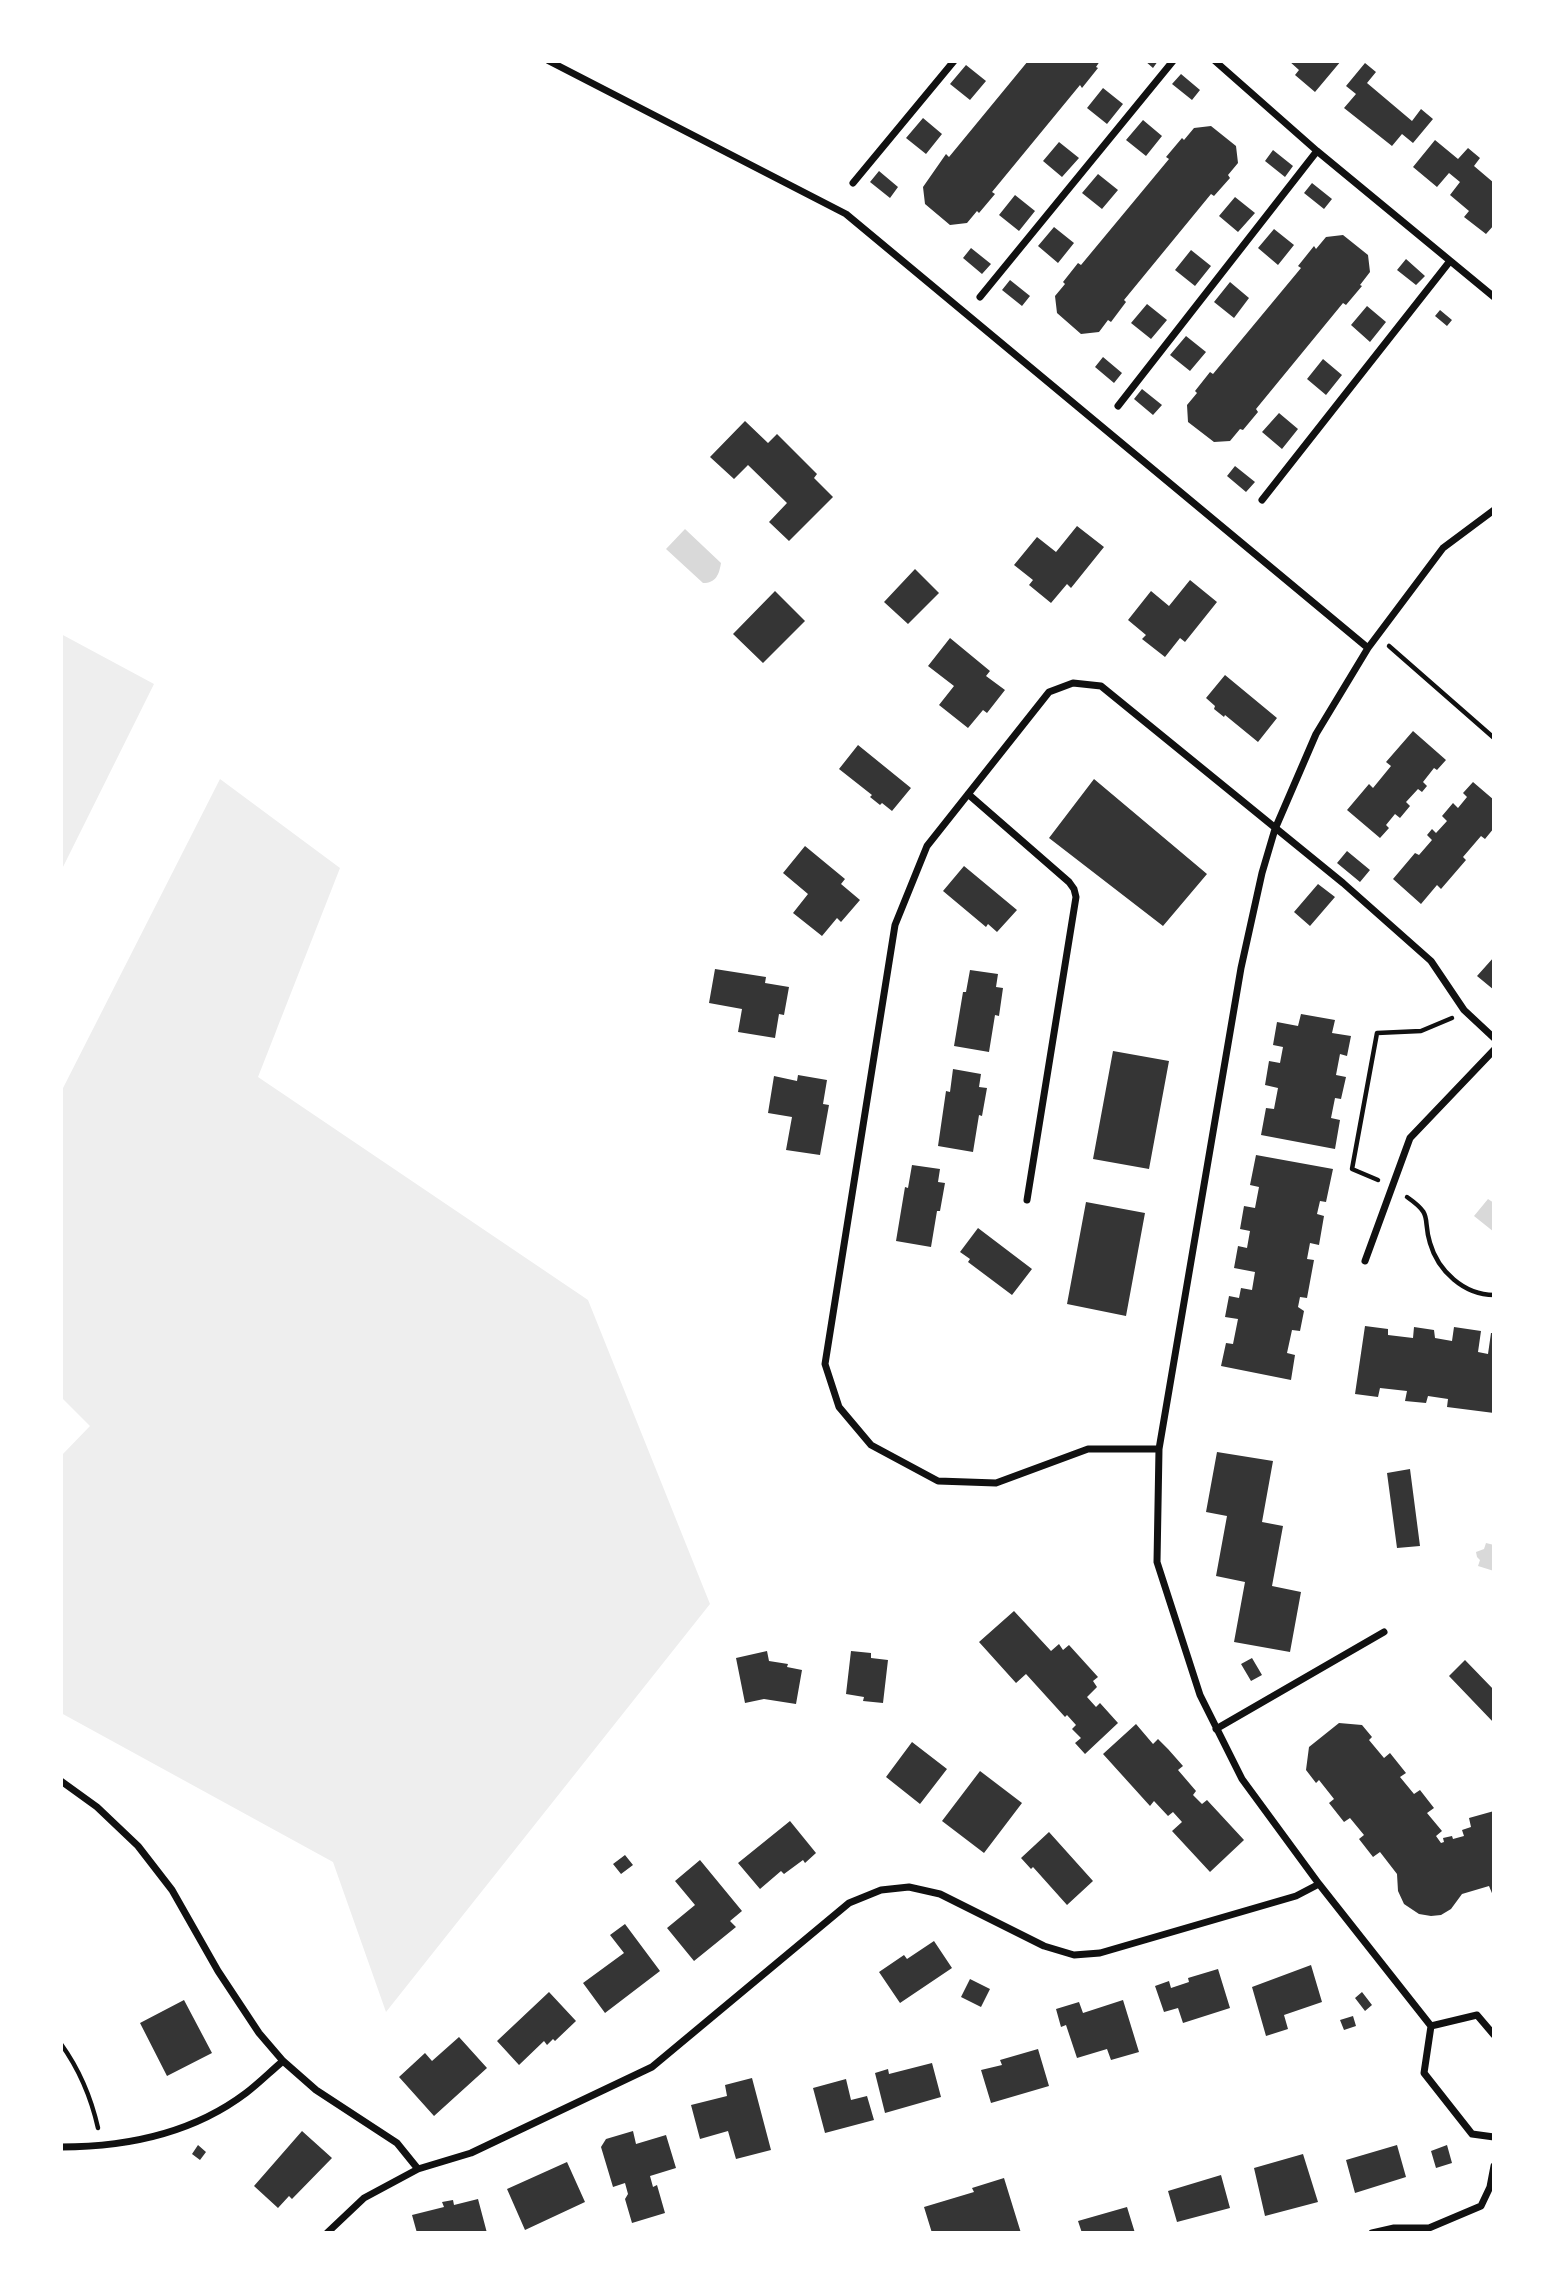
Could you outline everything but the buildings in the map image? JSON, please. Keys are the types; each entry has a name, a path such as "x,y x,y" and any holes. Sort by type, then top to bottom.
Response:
{"street":[{"path":"550,61 846,214 1368,648"},
{"path":"853,183 954,61"},
{"path":"980,297 1173,61"},
{"path":"1215,61 1317,151 1494,298"},
{"path":"1118,406 1317,151"},
{"path":"1262,500 1450,261"},
{"path":"1494,510 1443,548 1368,648 1316,734 1275,829 1262,873 1241,968 1158,1449 1157,1562 1200,1695 1242,1779 1319,1884 1431,2026 1424,2073 1472,2134 1494,2137"},
{"path":"1158,1449 1088,1449 996,1483 938,1481 871,1445 839,1407 825,1364 895,925 927,846 1049,692 1073,683 1101,686 1343,883 1431,961 1464,1010 1494,1038"},
{"path":"968,794 1069,882 1076,897 1027,1200"},
{"path":"1365,1261 1410,1138 1494,1050"},
{"path":"1216,1729 1384,1632"},
{"path":"61,1781 97,1807 138,1846 172,1890 218,1971 259,2033 283,2062 316,2090 397,2143 418,2169"},
{"path":"327,2233 364,2198 418,2169 471,2153 652,2067 849,1903 881,1890 909,1887 940,1894 1044,1945 1074,1955 1100,1953 1284,1899 1319,1884"},
{"path":"1431,2026 1477,2015 1494,2035"},
{"path":"61,2147 103,2146 165,2134 208,2116 244,2094 283,2062"},
{"path":"1372,2233 1394,2228 1429,2228 1480,2206 1490,2187 1494,2166"}],"path":[{"path":"1378,636 1494,738"},
{"path":"61,2043 74,2062 92,2102 103,2146"}],"shaded area":[{"path":"685,529 721,563 718,575 711,582 703,583 666,549"},
{"path":"61,634 154,684 61,871"},
{"path":"220,779 340,868 258,1077 588,1300 710,1604 386,2012 333,1862 61,1713 61,1456 90,1426 61,1397 61,1092"},
{"path":"1488,1199 1494,1203 1494,1232 1474,1216"},
{"path":"1486,1543 1494,1545 1494,1571 1478,1566 1480,1560 1476,1552 1484,1549"}]}
